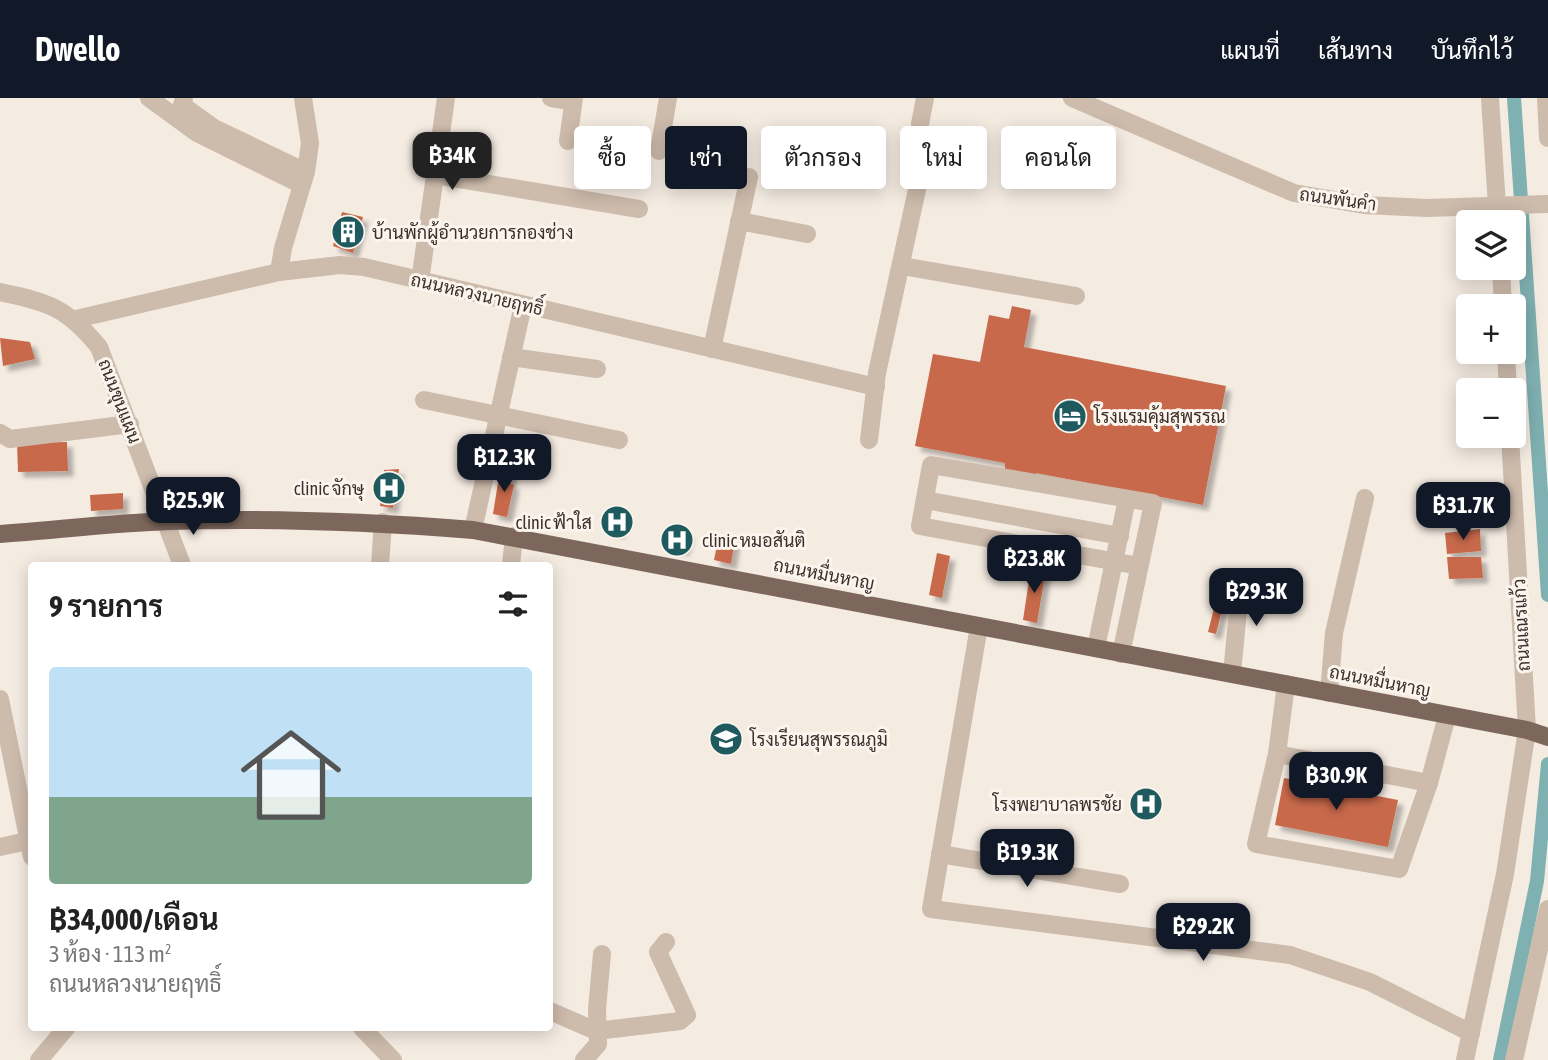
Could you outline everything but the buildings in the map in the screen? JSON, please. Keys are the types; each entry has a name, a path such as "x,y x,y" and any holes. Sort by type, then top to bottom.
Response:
{"main road":[{"name":"ถนนหมื่นหาญ","path":"0,534 168,521 383,522 473,530 1527,730 1548,737"}],"street":[{"path":"149,98 197,132 304,179"},
{"path":"184,98 182,105 214,128 304,179"},
{"path":"279,272 283,248 304,179 310,142 303,98"},
{"path":"420,281 446,98"},
{"path":"551,98 574,100 568,141"},
{"path":"659,151 668,98"},
{"path":"869,440 876,387 918,186 920,124 925,98"},
{"name":"ถนนพันคำ","path":"1072,98 1294,193 1364,205 1478,210"},
{"path":"1490,98 1503,210"},
{"path":"1546,98 1548,138"},
{"path":"435,175 639,209"},
{"path":"712,349 749,177"},
{"name":"ถนนพันคำ","path":"1509,210 1542,204"},
{"path":"739,222 807,234"},
{"name":"ถนนหลวงนายฤทธิ์","path":"76,318 279,272 340,265 364,267 876,387"},
{"path":"902,266 1076,296"},
{"name":"ถนนขุนแผน","path":"0,292 35,299 76,318 99,347 168,521 181,562"},
{"path":"473,530 523,305"},
{"path":"511,357 597,369"},
{"path":"424,400 619,440"},
{"path":"0,433 10,439 130,424"},
{"name":"ถนนเณรแก้ว","path":"1465,1060 1505,874 1527,730 1511,448"},
{"path":"1121,654 1153,503 931,465 920,526 1139,566"},
{"path":"1329,693 1334,633 1366,498"},
{"path":"1096,648 1127,499"},
{"path":"925,500 1120,536"},
{"path":"380,562 383,522"},
{"path":"511,562 514,536"},
{"path":"1232,674 1241,579"},
{"path":"979,625 931,909 1290,955 1370,982 1471,1033"},
{"path":"1286,684 1277,754 1256,844 1399,869 1430,783 1447,716"},
{"path":"1,699 28,831"},
{"path":"1277,754 1430,783"},
{"path":"0,847 28,846"},
{"path":"940,854 1120,884"},
{"path":"1514,1060 1548,909"},
{"path":"553,1012 596,1031 680,1021 687,1015 658,952 666,942"},
{"path":"584,1060 598,1044 596,1031 602,954"},
{"path":"39,1060 64,1031"},
{"path":"365,1031 393,1060"}],"waterway":[{"path":"1514,98 1548,595"},
{"path":"1500,1060 1537,881 1548,764"}],"place":[{"name":"บ้านพักผู้อำนวยการกองช่าง","path":"348,232"},
{"name":"โรงแรมคุ้มสุพรรณ","path":"1070,416"},
{"name":"clinic จักษุ","path":"389,488"},
{"name":"clinic ฟ้าใส","path":"617,522"},
{"name":"clinic หมอสันติ","path":"677,540"},
{"name":"โรงเรียนสุพรรณภูมิ","path":"726,739"},
{"name":"โรงพยาบาลพรชัย","path":"1146,804"}]}
